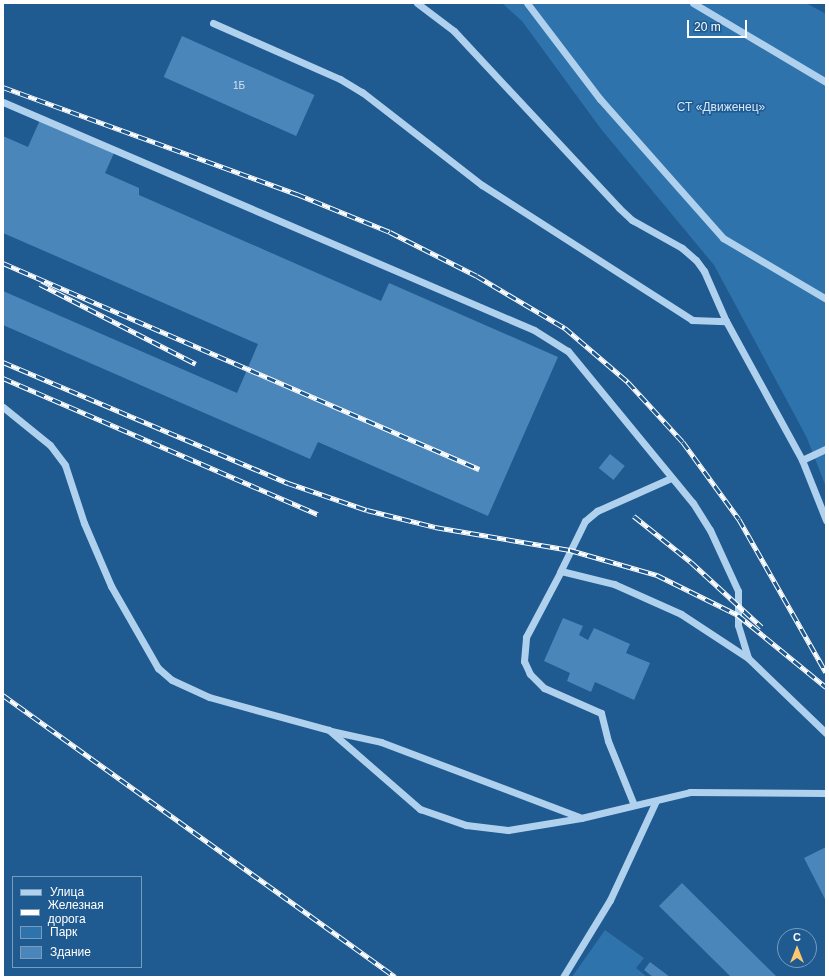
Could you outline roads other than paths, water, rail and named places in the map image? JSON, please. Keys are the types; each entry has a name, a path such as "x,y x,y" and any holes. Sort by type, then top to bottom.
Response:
{"lane":[{"path":"417,3 454,31 619,208 632,220 696,260 704,271 726,321 802,460 826,520"},
{"path":"527,3 600,99 723,238 826,299"},
{"path":"693,3 826,82"},
{"path":"213,23 340,79 362,92 482,185 692,320 726,321"},
{"path":"3,102 534,330 568,351 580,364 706,523 732,572 738,591 741,638 748,658"},
{"path":"3,407 50,445 65,464 84,523 111,586 158,668 172,680 209,696 328,730 381,742 581,818"},
{"path":"802,460 826,449"},
{"path":"634,805 608,741 601,713 544,688 530,674 524,661 526,637 578,534 591,516 671,478"},
{"path":"560,572 614,584 652,598 695,622 748,658 826,733"},
{"path":"328,730 395,790 420,809 466,825 508,830 581,818 634,805 709,791 826,793"},
{"path":"563,977 610,900 656,801"}],"railway":[{"path":"3,87 297,194 390,232 477,276 565,328 628,382 683,442 739,519 826,672"},
{"path":"3,263 479,469"},
{"path":"40,284 196,364"},
{"path":"3,362 288,483 367,510 435,527 570,550 657,575 738,615 826,687"},
{"path":"3,378 318,514"},
{"path":"634,516 691,562 762,627"},
{"path":"3,695 395,977"}],"park label":[{"name":"СТ «Движенец»","path":"721,108"}]}
